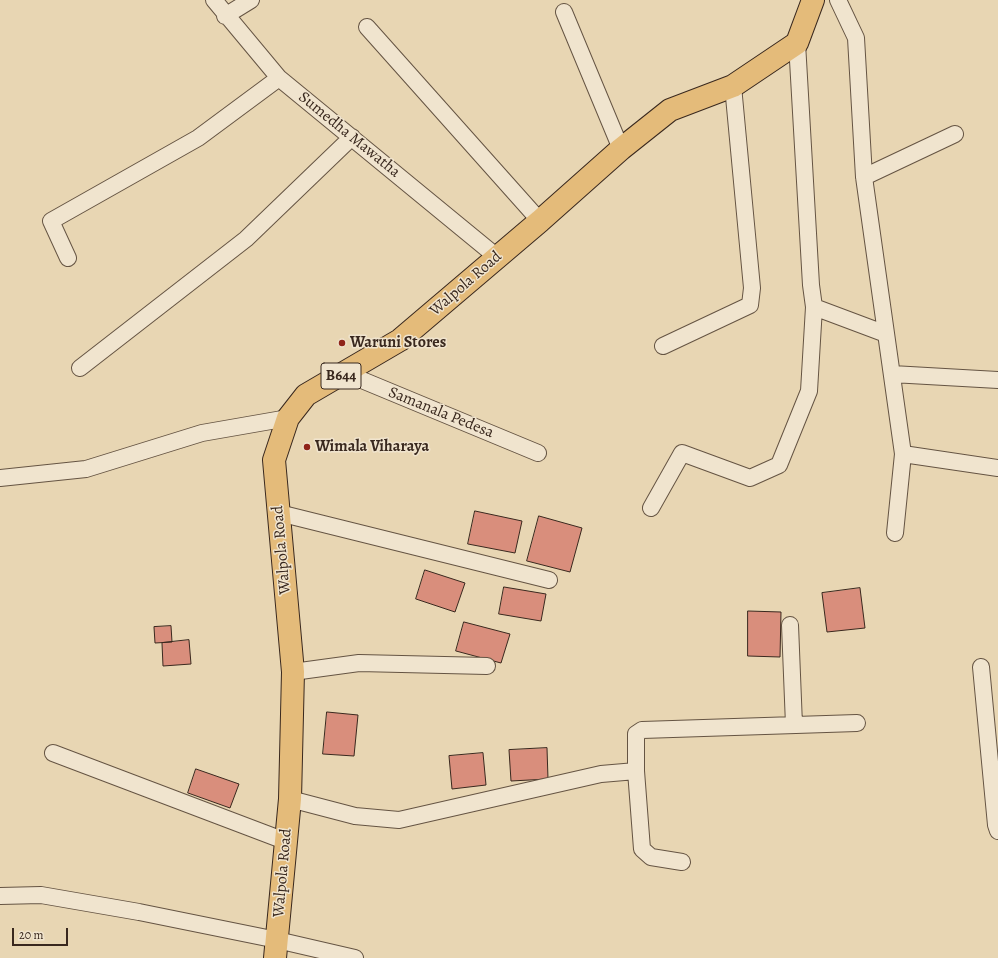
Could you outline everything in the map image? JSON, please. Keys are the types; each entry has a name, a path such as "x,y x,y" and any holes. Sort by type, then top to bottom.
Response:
{"main road":[{"path":"797,43 813,0"},
{"name":"Walpola Road","path":"276,949 290,799 293,672 274,460 288,418 306,395 400,340 540,221 621,149 670,110 733,86 797,43"}],"street":[{"name":"Sumedha Mawatha","path":"214,0 225,16 279,78 497,257"},
{"path":"225,16 251,0"},
{"path":"838,0 856,38 864,177 903,454 895,533"},
{"path":"564,12 621,149"},
{"path":"367,27 540,221"},
{"path":"651,508 682,453 750,478 779,464 809,391 814,307 811,285 797,43"},
{"path":"68,258 51,221 198,138 279,78"},
{"path":"663,346 750,305 752,288 733,86"},
{"path":"864,177 955,134"},
{"path":"80,368 246,239 352,137"},
{"path":"814,307 886,334"},
{"name":"Samanala Pedesa","path":"345,373 538,453"},
{"path":"892,374 998,380"},
{"path":"0,478 86,469 202,433 288,418"},
{"path":"903,454 998,468"},
{"path":"278,513 549,580"},
{"path":"790,625 794,725"},
{"path":"293,672 360,663 487,666"},
{"path":"981,667 996,825 998,831"},
{"path":"682,862 650,857 642,849 636,771 636,734 642,730 857,723"},
{"path":"53,753 285,841"},
{"path":"290,799 355,816 399,820 601,774 636,771"},
{"path":"0,896 41,895 139,912 276,949 355,958"}],"building":[{"path":"475,511 522,521 515,553 468,544"},
{"path":"539,516 582,528 570,572 527,561"},
{"path":"425,570 465,583 455,612 416,599"},
{"path":"504,587 546,594 541,621 499,614"},
{"path":"860,588 865,628 827,632 822,593"},
{"path":"748,611 781,612 780,657 748,656"},
{"path":"464,622 510,634 501,663 456,651"},
{"path":"171,626 172,642 155,643 154,627"},
{"path":"189,640 191,664 163,666 162,643"},
{"path":"327,712 358,715 354,756 323,754"},
{"path":"547,748 548,779 511,781 509,750"},
{"path":"483,753 486,785 452,789 449,756"},
{"path":"196,769 239,784 230,808 188,793"}],"place":[{"name":"Waruni Stores","path":"342,343"},
{"name":"Wimala Viharaya","path":"307,447"}]}
